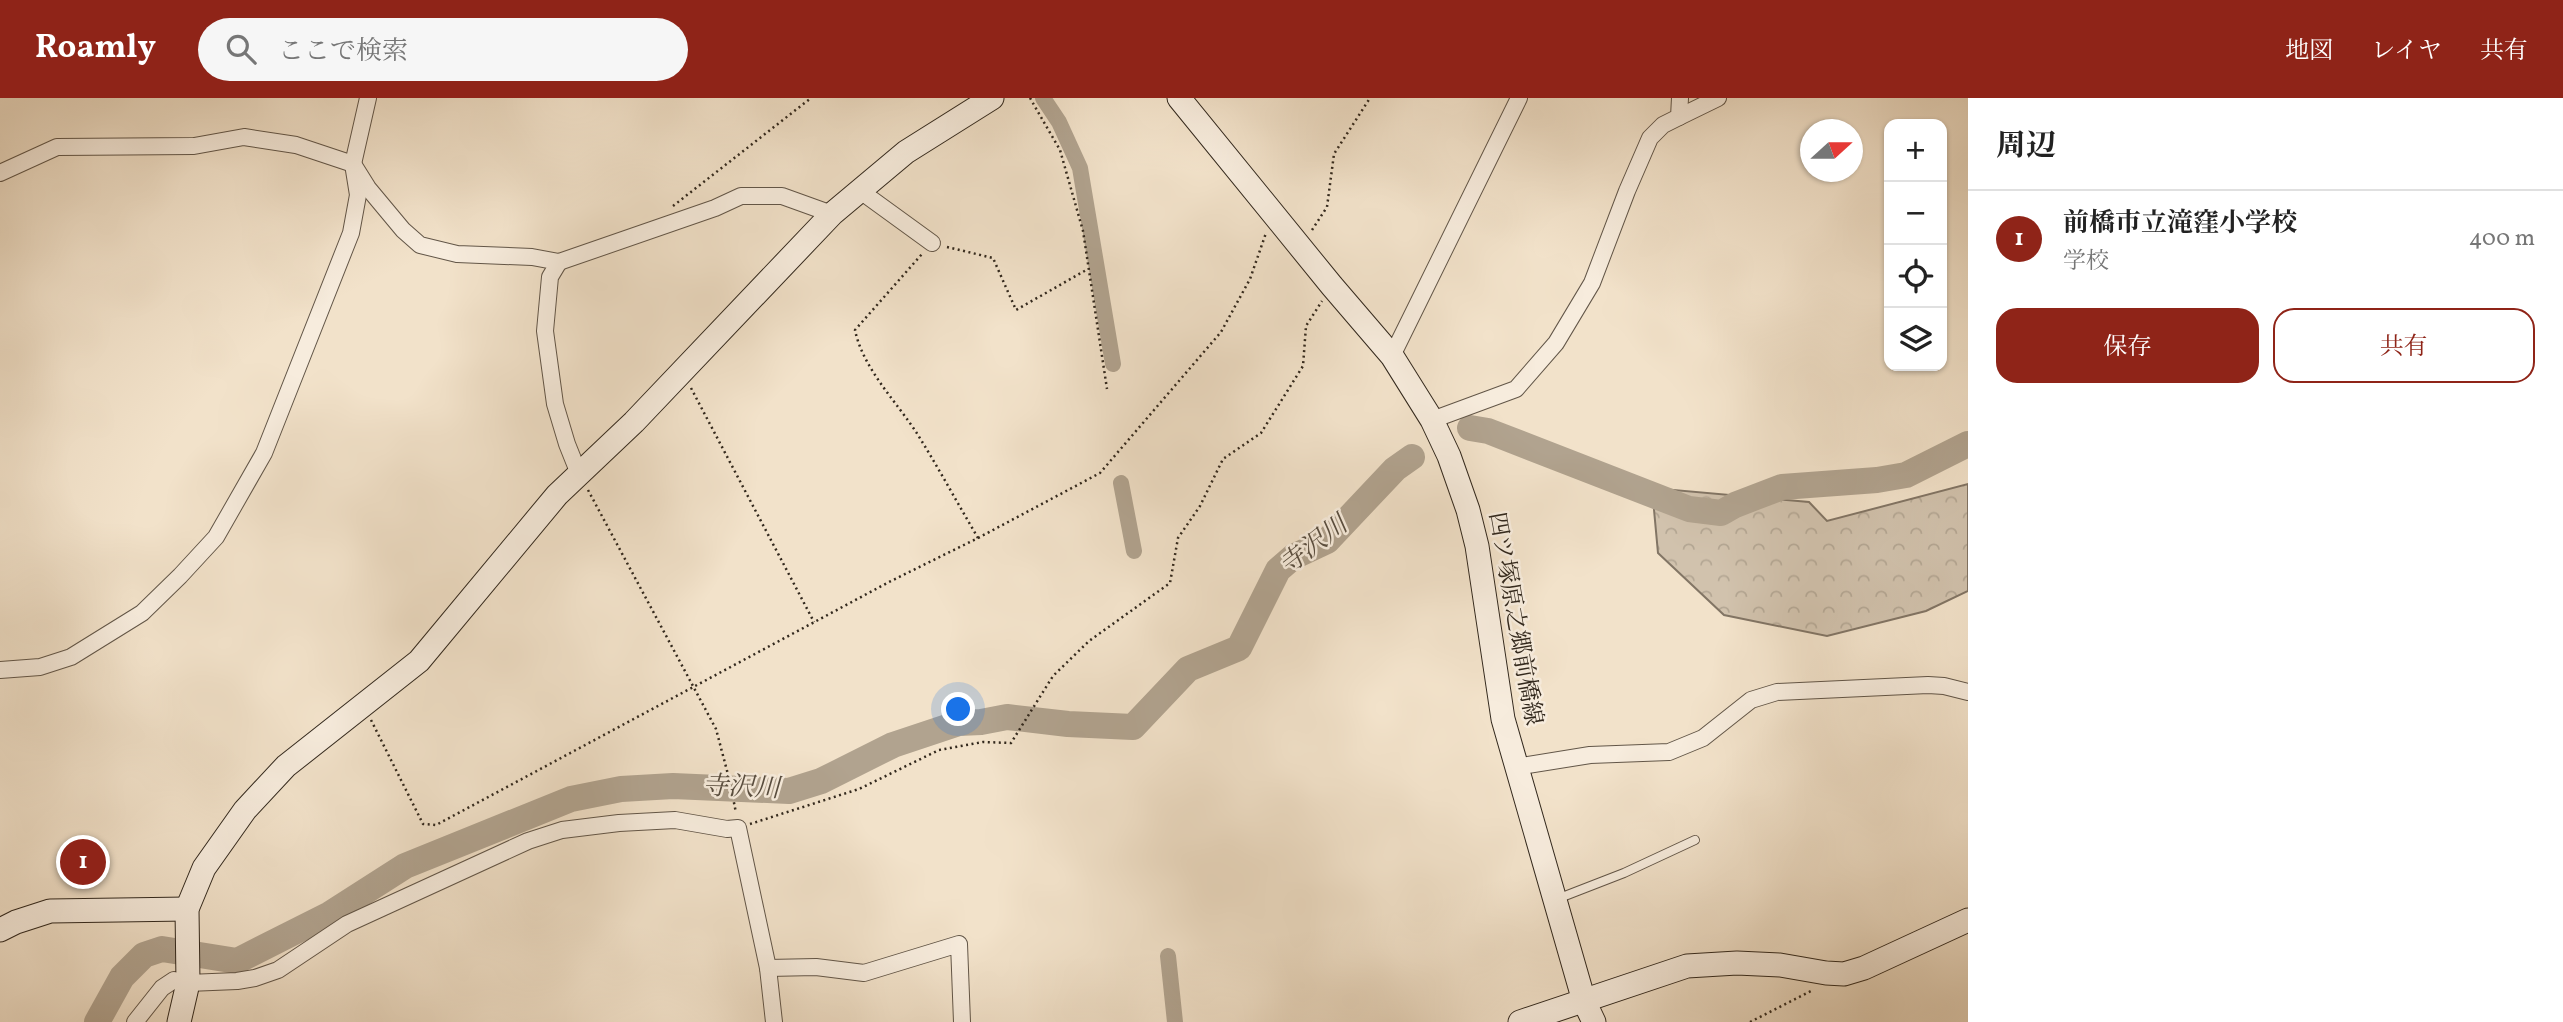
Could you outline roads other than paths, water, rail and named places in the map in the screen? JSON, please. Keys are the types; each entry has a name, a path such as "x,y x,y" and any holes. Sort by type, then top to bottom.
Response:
{"street":[{"path":"0,670 40,667 71,657 142,613 216,537 264,453 351,233 358,195 353,164 368,98"},
{"path":"179,1022 188,978 187,909 204,868 245,810 286,766 419,661 557,495 634,422 832,214 906,152 992,98"},
{"name":"四ツ塚原之郷前橋線","path":"1179,98 1392,356 1432,420 1449,456 1477,545 1503,719 1515,767 1584,1001 1594,1022"},
{"path":"1392,356 1520,98"},
{"path":"1679,117 1680,98"},
{"path":"1432,420 1516,389 1556,343 1592,284 1650,138 1663,125 1718,98"},
{"path":"0,173 57,146 194,146 244,137 296,145 353,164 394,220 420,245 457,254 532,257 559,262 715,208 741,196 782,196 832,214"},
{"path":"859,190 932,243"},
{"path":"559,262 550,277 545,331 555,404 566,444 579,474"},
{"path":"1515,767 1590,755 1669,752 1703,738 1751,699 1777,692 1928,685 1968,692"},
{"path":"135,1022 162,989 174,980 255,978 278,970 347,924 528,841 562,831 619,823 676,820 727,829 738,828 768,968 775,1022"},
{"path":"0,930 51,911 187,909"},
{"path":"1520,1022 1687,966 1711,963 1780,965 1826,974 1843,974 1864,968 1968,920"},
{"path":"768,968 816,967 864,973 959,944 962,1022"}],"lane":[{"path":"1554,900 1618,876 1695,840"}],"waterway":[{"path":"1043,98 1059,122 1080,168 1113,364"},
{"name":"寺沢川","path":"1470,428 1488,431 1689,509 1721,513 1782,487 1877,480 1906,475 1968,444"},
{"name":"寺沢川","path":"97,1022 122,977 144,955 162,949 237,961 330,914 405,866 571,799 621,789 673,786 789,791 821,781 893,745 959,723 1007,717 1068,724 1133,727 1188,669 1239,648 1278,570 1293,557 1327,541 1395,469 1412,457"},
{"path":"1121,483 1134,551"},
{"path":"1168,956 1175,1022"}],"place":[{"name":"前橋市立滝窪小学校","path":"83,862"}]}
